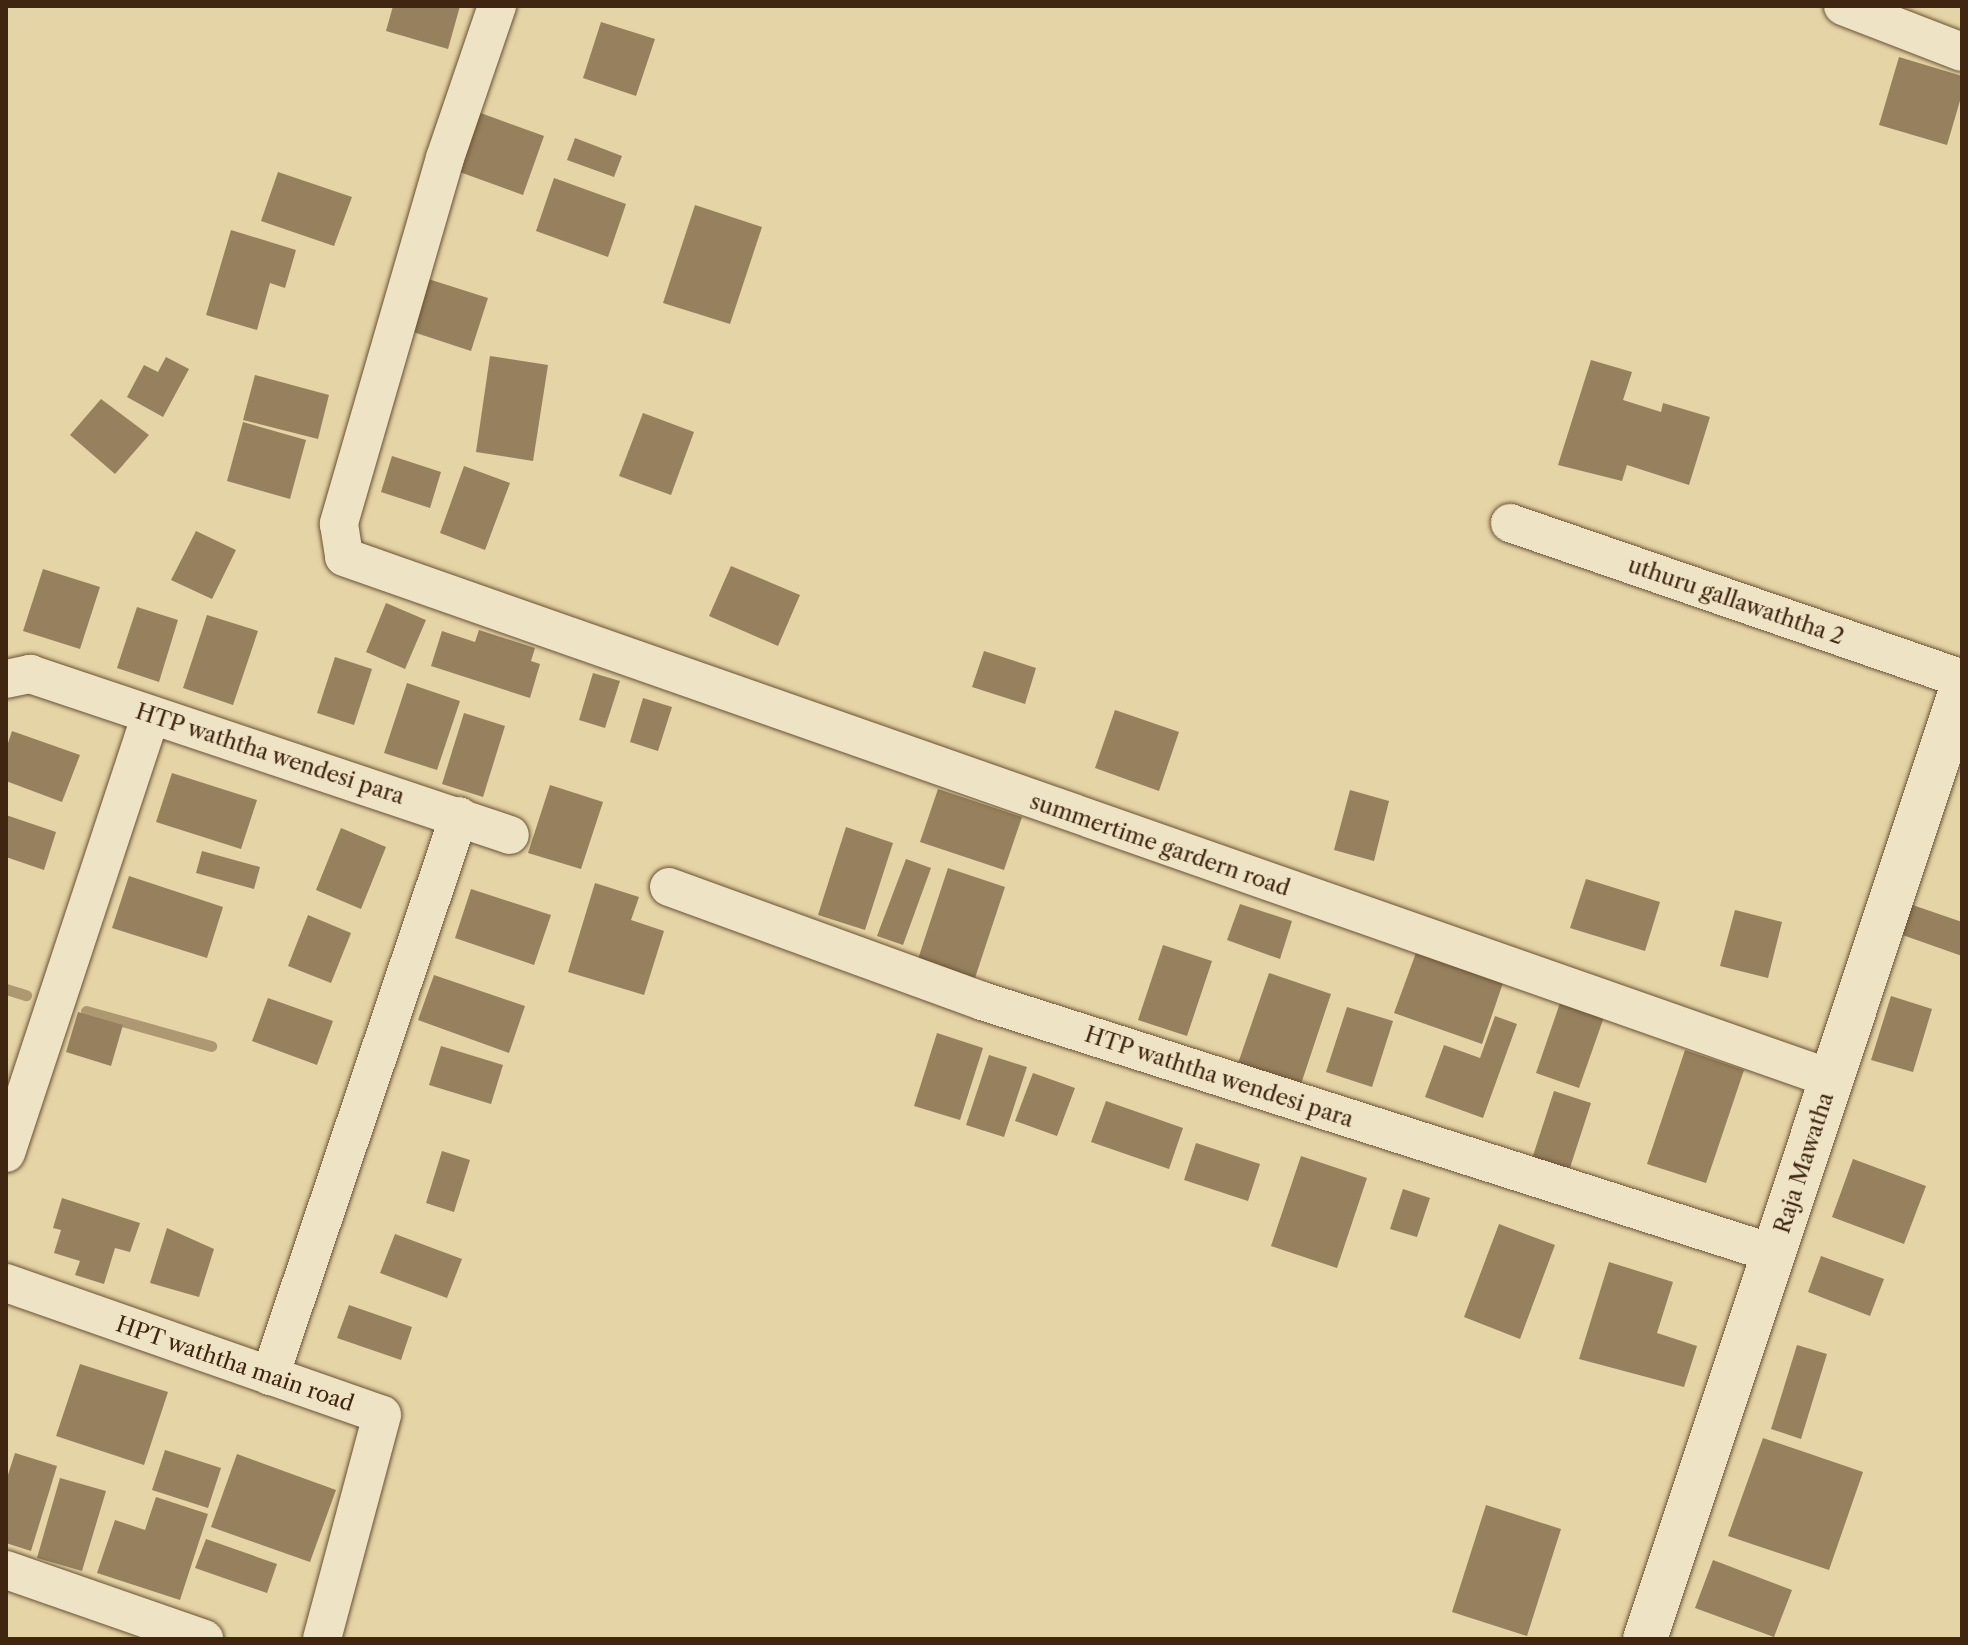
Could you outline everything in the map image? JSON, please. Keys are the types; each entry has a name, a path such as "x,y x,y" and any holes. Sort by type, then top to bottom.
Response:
{"street":[{"name":"summertime gardern road","path":"497,6 445,158 339,524 344,557 488,611 1832,1079"},
{"path":"1843,6 1962,52"},
{"name":"uthuru gallawaththa 2","path":"1510,523 1962,679"},
{"name":"HTP waththa wendesi para","path":"18,677 151,715 510,835"},
{"name":"Raja Mawatha","path":"1645,1639 1962,687"},
{"path":"6,1153 151,715"},
{"path":"270,1376 459,816"},
{"name":"HTP waththa wendesi para","path":"669,887 982,1001 1775,1254"},
{"name":"HPT waththa main road","path":"6,1283 382,1415 322,1639"},
{"path":"6,1570 204,1639"}],"building":[{"path":"393,6 460,6 448,49 386,31"},
{"path":"601,22 655,39 636,96 583,78"},
{"path":"1899,57 1962,76 1962,94 1947,145 1879,125"},
{"path":"478,112 544,136 523,195 457,171"},
{"path":"575,138 622,156 614,177 567,160"},
{"path":"278,172 352,197 334,246 261,221"},
{"path":"554,178 626,204 608,257 536,231"},
{"path":"695,205 762,227 730,324 663,303"},
{"path":"231,230 296,250 285,288 270,283 257,330 206,315"},
{"path":"422,277 488,298 471,351 404,329"},
{"path":"490,356 548,365 533,461 476,452"},
{"path":"166,357 189,369 163,417 127,397 144,365 158,372"},
{"path":"1591,360 1632,372 1623,400 1661,412 1663,403 1710,417 1689,485 1627,465 1622,481 1558,465"},
{"path":"255,375 329,395 318,439 243,420"},
{"path":"101,399 149,435 115,474 70,435"},
{"path":"643,413 694,432 671,495 619,476"},
{"path":"243,422 306,440 290,499 227,481"},
{"path":"392,456 441,472 430,508 381,492"},
{"path":"464,466 510,483 485,550 440,533"},
{"path":"196,531 236,550 212,599 171,580"},
{"path":"731,566 800,595 778,646 709,616"},
{"path":"43,569 100,587 80,649 23,631"},
{"path":"386,603 426,620 405,669 366,652"},
{"path":"137,607 178,620 159,682 117,668"},
{"path":"207,615 258,631 233,705 183,688"},
{"path":"479,630 535,648 531,661 540,664 530,698 431,666 442,631 475,642"},
{"path":"984,651 1036,668 1025,704 972,687"},
{"path":"335,657 372,669 354,725 317,713"},
{"path":"593,673 620,681 605,728 579,720"},
{"path":"407,683 460,701 437,770 384,753"},
{"path":"643,698 672,707 658,751 630,742"},
{"path":"1115,710 1179,732 1159,791 1095,768"},
{"path":"464,713 505,726 483,797 442,784"},
{"path":"12,731 80,755 62,802 6,781 6,749"},
{"path":"172,773 257,800 241,849 156,822"},
{"path":"550,785 603,802 581,869 528,853"},
{"path":"938,789 1022,817 1004,870 920,842"},
{"path":"1350,790 1389,801 1374,861 1334,850"},
{"path":"6,815 56,832 44,870 6,857"},
{"path":"846,827 893,843 865,930 818,915"},
{"path":"341,828 386,847 361,909 316,890"},
{"path":"202,851 260,867 254,889 196,873"},
{"path":"906,859 931,868 903,945 877,936"},
{"path":"948,868 1005,887 975,978 918,959"},
{"path":"129,876 223,907 207,958 112,928"},
{"path":"1586,879 1660,902 1645,951 1570,928"},
{"path":"595,883 639,897 631,920 664,931 644,995 568,972"},
{"path":"471,889 551,915 534,965 455,938"},
{"path":"1904,902 1962,922 1962,956 1894,932"},
{"path":"1240,904 1292,921 1280,959 1227,940"},
{"path":"1735,910 1782,922 1768,978 1720,966"},
{"path":"308,915 351,933 331,983 288,966"},
{"path":"1163,945 1212,961 1187,1036 1138,1020"},
{"path":"1417,950 1504,980 1482,1044 1394,1013"},
{"path":"1269,973 1331,994 1296,1099 1233,1078"},
{"path":"434,975 525,1006 509,1053 418,1020"},
{"path":"1891,996 1932,1009 1913,1072 1871,1060"},
{"path":"268,998 333,1021 317,1065 252,1041"},
{"path":"1560,1003 1604,1017 1579,1088 1536,1073"},
{"path":"1347,1007 1393,1021 1372,1087 1326,1072"},
{"path":"78,1012 123,1025 111,1066 66,1052"},
{"path":"1495,1016 1517,1024 1483,1118 1425,1097 1444,1045 1480,1058"},
{"path":"937,1033 983,1048 960,1120 914,1106"},
{"path":"441,1046 503,1065 491,1104 429,1085"},
{"path":"1685,1050 1744,1070 1706,1183 1647,1164"},
{"path":"989,1055 1027,1067 1004,1137 966,1125"},
{"path":"1033,1073 1075,1088 1057,1136 1015,1121"},
{"path":"1554,1091 1591,1103 1566,1180 1529,1168"},
{"path":"1106,1101 1183,1128 1169,1169 1091,1142"},
{"path":"1196,1143 1260,1164 1248,1201 1184,1180"},
{"path":"442,1151 470,1160 454,1212 426,1203"},
{"path":"1301,1156 1367,1178 1337,1268 1271,1246"},
{"path":"1853,1159 1926,1186 1904,1244 1832,1217"},
{"path":"1403,1189 1430,1198 1417,1237 1390,1229"},
{"path":"62,1198 140,1223 130,1252 115,1248 104,1284 75,1275 80,1261 54,1253 61,1230 53,1228"},
{"path":"1499,1224 1555,1245 1520,1339 1464,1317"},
{"path":"167,1228 214,1249 199,1297 150,1283"},
{"path":"395,1234 462,1259 447,1298 380,1273"},
{"path":"1821,1256 1884,1279 1870,1316 1808,1292"},
{"path":"1609,1262 1673,1282 1657,1333 1697,1346 1684,1387 1579,1359"},
{"path":"349,1305 412,1327 401,1360 337,1338"},
{"path":"1797,1345 1827,1354 1801,1439 1771,1429"},
{"path":"80,1364 168,1392 144,1465 56,1436"},
{"path":"1763,1438 1863,1472 1829,1570 1728,1536"},
{"path":"165,1450 221,1468 208,1508 152,1490"},
{"path":"15,1453 57,1466 31,1551 6,1543 6,1481"},
{"path":"237,1454 336,1490 310,1562 211,1527"},
{"path":"60,1478 106,1491 82,1571 37,1558"},
{"path":"156,1497 208,1514 180,1600 97,1573 115,1520 145,1530"},
{"path":"1486,1505 1561,1529 1527,1636 1452,1612"},
{"path":"206,1539 277,1564 267,1593 195,1568"},
{"path":"1713,1560 1792,1590 1774,1637 1695,1608"}],"waterway":[{"path":"6,989 26,995"},
{"path":"86,1011 211,1046"}]}
